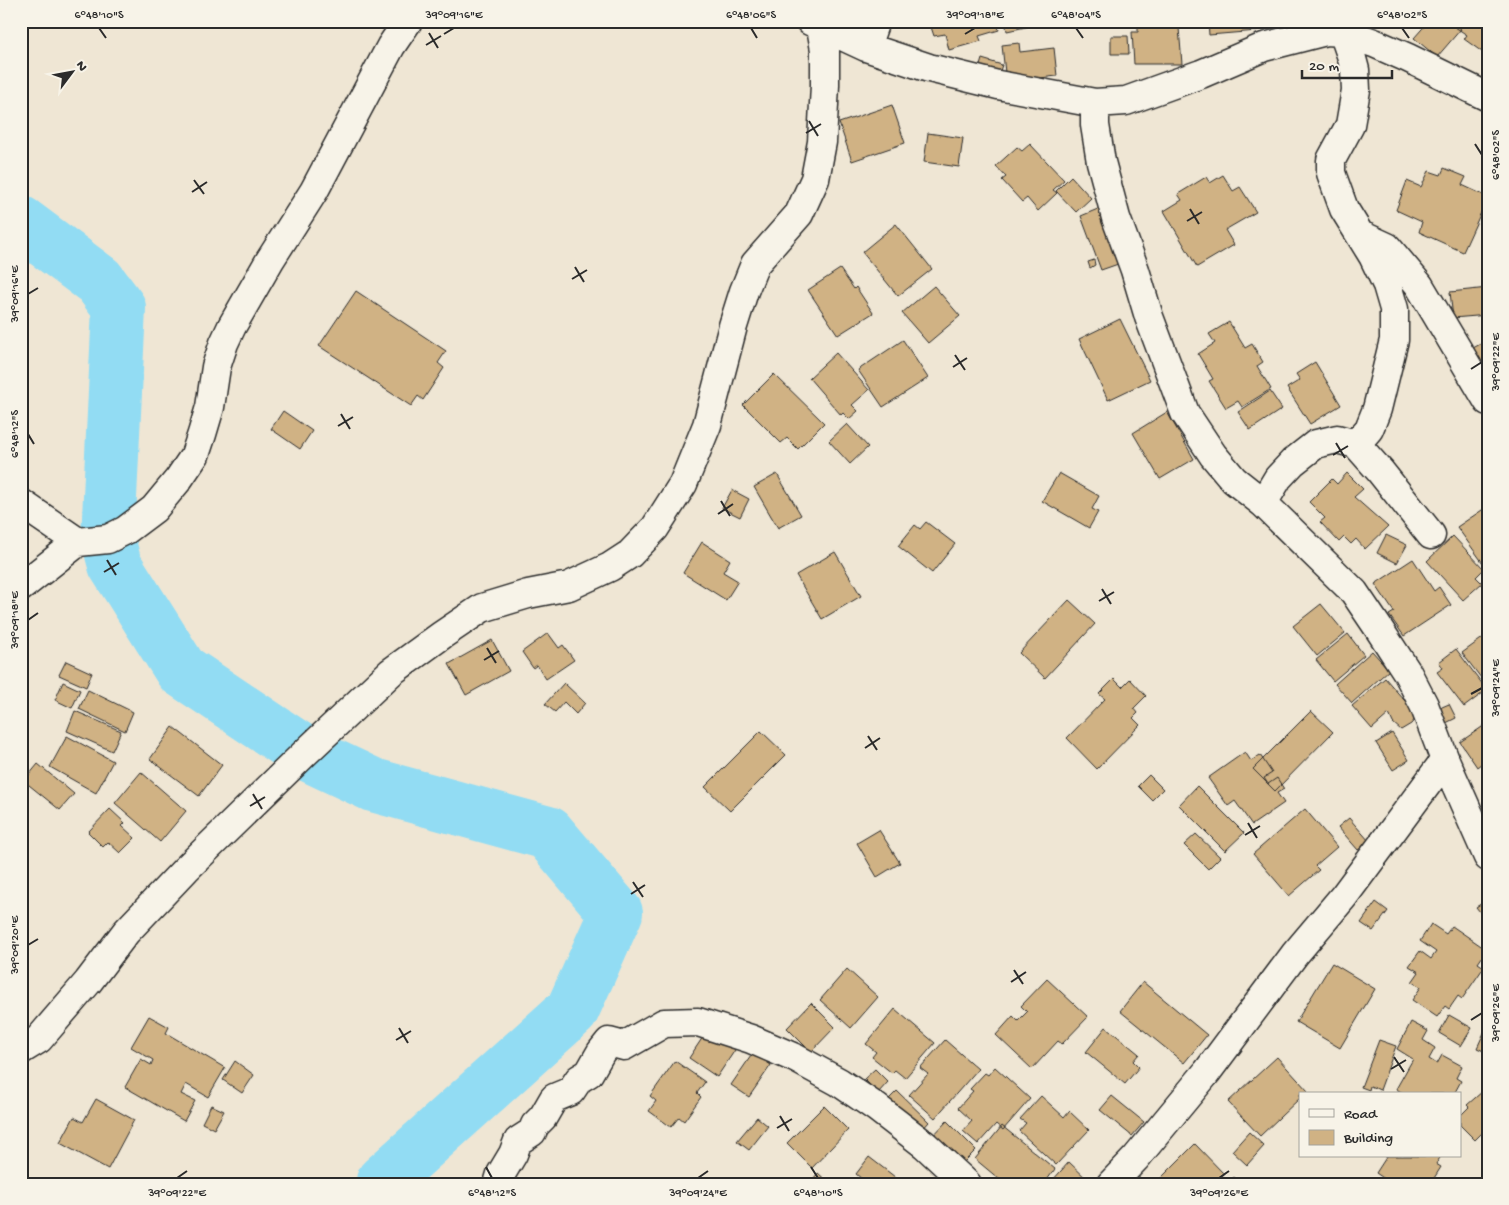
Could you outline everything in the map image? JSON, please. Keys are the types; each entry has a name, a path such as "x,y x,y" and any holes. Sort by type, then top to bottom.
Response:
{"street":[{"path":"21,586 78,542 108,539 126,530 154,509 178,480 195,455 210,407 216,367 232,326 270,260 314,191 390,46 408,21"},
{"path":"866,46 875,21"},
{"path":"816,24 866,46 929,68 990,83 1096,103 1126,101 1201,74 1264,47 1346,27 1374,43 1488,97"},
{"path":"21,1050 39,1040 88,982 126,932 186,869 271,785 391,672 482,608 528,594 569,586 610,567 630,554 655,528 683,484 700,443 710,416 741,299 755,264 799,214 815,179 822,142 825,94 825,50 816,24"},
{"path":"1346,27 1355,70 1356,90 1350,125 1331,160 1331,172 1344,209 1373,256 1387,285 1394,309 1394,340 1377,408 1369,429 1356,444"},
{"path":"1096,103 1095,125 1101,162 1116,218 1136,270 1149,317 1185,413 1213,455 1234,480 1263,503 1354,592 1407,672 1424,705 1445,760 1488,857"},
{"path":"1360,235 1387,247 1413,278 1488,401"},
{"path":"1263,503 1278,478 1293,462 1316,444 1338,439 1356,444 1431,535"},
{"path":"21,503 78,542"},
{"path":"1111,1184 1136,1158 1207,1072 1295,954 1344,896 1445,760"},
{"path":"498,1184 500,1174 513,1154 518,1141 532,1132 554,1098 571,1091 579,1079 589,1073 609,1042 624,1046 664,1024 698,1022 751,1039 795,1058 839,1082 925,1145 967,1184"}],"building":[{"path":"929,21 996,21 999,30 979,36 981,41 949,50 945,34 934,36"},
{"path":"1005,21 1049,21 1049,22 1007,31"},
{"path":"1054,21 1082,21 1082,25 1054,25"},
{"path":"1138,21 1186,21 1187,28 1179,28 1182,64 1134,64 1132,32 1138,32"},
{"path":"1208,21 1256,21 1257,31 1209,35"},
{"path":"1429,21 1452,21 1461,29 1437,57 1414,38"},
{"path":"1459,21 1488,21 1488,50 1485,54 1464,39 1467,35 1455,27"},
{"path":"1111,36 1128,36 1129,54 1111,54"},
{"path":"1019,43 1020,52 1054,48 1057,76 1006,82 1002,45"},
{"path":"982,59 1002,65 995,85 976,79"},
{"path":"892,105 905,143 852,161 839,123"},
{"path":"928,133 963,138 959,167 924,162"},
{"path":"1030,144 1064,180 1053,190 1057,193 1038,211 1027,198 1022,202 1002,180 1006,177 996,166 1017,147 1022,151"},
{"path":"1444,168 1466,177 1462,185 1488,197 1463,252 1419,232 1422,222 1396,210 1407,181 1421,187 1429,171 1441,175"},
{"path":"1223,175 1233,191 1240,187 1256,212 1225,230 1234,245 1197,267 1164,211 1182,200 1178,194 1206,177 1210,183"},
{"path":"1071,176 1091,198 1076,212 1056,191"},
{"path":"1105,206 1121,263 1101,270 1081,216"},
{"path":"896,224 932,269 898,296 862,252"},
{"path":"1094,260 1095,265 1090,268 1088,262"},
{"path":"840,269 854,289 856,287 873,313 838,335 808,290"},
{"path":"934,286 960,316 928,343 902,313"},
{"path":"1488,288 1488,315 1453,318 1450,292"},
{"path":"356,291 446,351 438,363 444,368 423,400 418,396 411,406 319,346"},
{"path":"1120,319 1150,380 1108,400 1079,339"},
{"path":"1229,322 1245,348 1252,344 1263,362 1257,366 1271,389 1242,407 1238,401 1226,408 1209,381 1213,379 1198,354 1215,343 1209,334"},
{"path":"903,340 928,378 883,407 858,370"},
{"path":"1488,340 1488,377 1473,348"},
{"path":"836,353 869,390 852,405 858,411 849,419 843,413 841,415 809,378"},
{"path":"1315,362 1341,405 1310,424 1287,388 1300,380 1296,374"},
{"path":"774,374 824,423 798,449 787,438 781,443 743,405"},
{"path":"1270,391 1282,409 1250,430 1238,412"},
{"path":"283,411 312,431 300,449 271,429"},
{"path":"1167,412 1194,459 1160,479 1133,433"},
{"path":"847,424 868,447 850,464 829,441"},
{"path":"1059,473 1099,496 1092,509 1098,512 1089,528 1042,501"},
{"path":"1347,473 1363,489 1354,497 1388,527 1365,549 1356,539 1351,544 1344,537 1339,542 1320,522 1325,518 1309,502 1332,479 1337,484"},
{"path":"777,474 801,515 778,528 754,487"},
{"path":"732,490 749,499 740,517 722,508"},
{"path":"1488,506 1488,570 1457,527"},
{"path":"926,522 955,544 932,573 898,546 915,525 920,529"},
{"path":"1386,535 1407,545 1397,563 1377,553"},
{"path":"1453,536 1484,569 1476,577 1482,583 1463,600 1427,561"},
{"path":"702,542 730,560 723,572 738,581 726,600 683,573"},
{"path":"835,552 861,596 822,619 796,575"},
{"path":"1413,559 1434,591 1439,587 1451,605 1404,636 1389,615 1394,612 1375,584"},
{"path":"1069,600 1095,624 1045,678 1019,653"},
{"path":"1321,604 1345,633 1317,656 1293,626"},
{"path":"548,633 559,648 563,645 574,660 546,679 537,665 533,668 522,652"},
{"path":"1348,634 1364,655 1333,681 1316,660"},
{"path":"1484,637 1488,642 1488,687 1462,653"},
{"path":"492,640 509,671 466,695 449,664"},
{"path":"1456,649 1487,690 1464,707 1437,672 1443,668 1439,662"},
{"path":"1372,651 1389,670 1352,703 1335,684"},
{"path":"66,661 92,673 86,687 59,675"},
{"path":"1385,678 1404,700 1411,705 1417,717 1411,724 1401,730 1393,723 1389,714 1372,729 1352,706"},
{"path":"1114,679 1122,687 1130,679 1146,696 1134,708 1138,713 1133,718 1140,725 1097,769 1067,738 1105,699 1099,694"},
{"path":"63,682 80,690 72,708 55,700"},
{"path":"564,683 585,703 576,714 564,702 555,712 545,704"},
{"path":"88,690 133,712 125,731 79,709"},
{"path":"1449,704 1456,718 1442,725 1435,710"},
{"path":"75,711 121,731 112,751 67,731"},
{"path":"1311,711 1333,732 1275,791 1253,769"},
{"path":"1488,723 1488,760 1477,767 1460,742"},
{"path":"173,727 222,765 199,796 150,759"},
{"path":"761,731 786,755 730,811 705,787"},
{"path":"1392,733 1409,760 1393,770 1376,743"},
{"path":"67,736 113,761 96,793 50,767"},
{"path":"1245,752 1251,761 1260,755 1272,773 1264,778 1268,784 1277,778 1284,789 1277,793 1284,803 1252,825 1235,801 1228,806 1208,778"},
{"path":"38,764 74,794 60,810 24,781"},
{"path":"141,772 186,811 160,842 115,803"},
{"path":"1149,775 1163,789 1152,800 1138,786"},
{"path":"1197,786 1244,833 1225,851 1179,805"},
{"path":"110,809 125,823 122,826 135,838 120,853 108,842 103,847 88,832"},
{"path":"1305,809 1337,847 1315,866 1319,870 1289,896 1253,854"},
{"path":"1349,818 1369,841 1358,850 1338,827"},
{"path":"879,830 900,863 877,877 857,843"},
{"path":"1196,834 1220,857 1208,869 1184,845"},
{"path":"1376,902 1388,911 1373,931 1361,923"},
{"path":"1484,902 1488,908 1488,914 1484,917 1476,907"},
{"path":"1431,924 1446,934 1452,926 1487,950 1478,963 1484,967 1462,999 1458,996 1449,1009 1445,1006 1437,1017 1412,1000 1421,987 1412,982 1419,972 1409,966 1420,951 1431,959 1436,952 1420,941"},
{"path":"1332,963 1375,989 1340,1048 1296,1022"},
{"path":"847,969 878,997 851,1028 820,1000"},
{"path":"1047,979 1088,1017 1062,1044 1058,1041 1032,1069 996,1035 1013,1016 1018,1021 1027,1012 1021,1006"},
{"path":"1143,982 1207,1035 1184,1063 1120,1011"},
{"path":"811,1003 835,1027 811,1052 787,1028"},
{"path":"895,1009 935,1043 905,1078 895,1070 892,1073 872,1057 876,1052 866,1044"},
{"path":"1449,1015 1472,1028 1461,1046 1439,1033"},
{"path":"149,1016 169,1027 166,1033 225,1068 208,1097 186,1084 181,1094 195,1101 184,1121 125,1087 141,1059 151,1065 153,1060 131,1047"},
{"path":"1411,1022 1428,1031 1423,1040 1435,1048 1429,1059 1437,1064 1442,1055 1462,1066 1456,1078 1461,1081 1455,1092 1401,1092 1396,1089 1413,1059 1397,1049"},
{"path":"1488,1024 1488,1053 1477,1048"},
{"path":"1106,1027 1139,1054 1133,1061 1139,1067 1125,1084 1086,1052"},
{"path":"709,1028 737,1047 717,1077 689,1058"},
{"path":"945,1040 978,1069 935,1118 909,1095 928,1074 920,1068"},
{"path":"1379,1040 1396,1046 1380,1090 1370,1086 1369,1090 1361,1087"},
{"path":"753,1053 771,1065 749,1097 731,1085"},
{"path":"1277,1057 1308,1091 1299,1092 1299,1099 1260,1136 1228,1102"},
{"path":"235,1061 254,1075 242,1093 223,1080"},
{"path":"675,1061 705,1082 697,1093 701,1097 684,1121 679,1117 671,1127 649,1111 656,1101 650,1096"},
{"path":"995,1067 1030,1099 1003,1130 996,1124 978,1144 963,1131 972,1121 958,1108 973,1091 970,1089 985,1073 988,1075"},
{"path":"875,1069 888,1082 878,1093 864,1079"},
{"path":"897,1091 929,1122 921,1131 889,1099"},
{"path":"1483,1091 1488,1096 1488,1138 1483,1132 1475,1140 1462,1127 1462,1114 1469,1107 1467,1105"},
{"path":"1041,1096 1064,1117 1069,1111 1089,1130 1056,1165 1019,1131 1026,1123 1020,1119"},
{"path":"1112,1096 1144,1122 1132,1136 1100,1110"},
{"path":"96,1099 134,1120 108,1169 60,1143 74,1117 83,1122"},
{"path":"211,1105 224,1111 214,1129 202,1123"},
{"path":"824,1106 848,1130 812,1168 787,1143"},
{"path":"757,1117 768,1126 749,1150 737,1141"},
{"path":"947,1121 976,1150 957,1169 929,1140"},
{"path":"1002,1126 1055,1169 1044,1184 1005,1184 975,1159"},
{"path":"1249,1132 1264,1146 1247,1165 1232,1151"},
{"path":"1195,1144 1224,1174 1215,1184 1155,1184"},
{"path":"869,1157 895,1177 890,1184 868,1184 856,1174"},
{"path":"1386,1158 1440,1158 1436,1164 1441,1167 1431,1183 1422,1177 1418,1184 1392,1184 1376,1173"},
{"path":"1069,1162 1089,1181 1086,1184 1055,1184 1052,1181"},
{"path":"818,1173 830,1184 809,1184"},
{"path":"1234,1177 1241,1184 1227,1184"}],"waterway":[{"path":"21,223 99,281 119,308 108,539 115,565 181,670 305,753 373,785 548,833 616,913 572,1011 383,1181 383,1184"}]}
